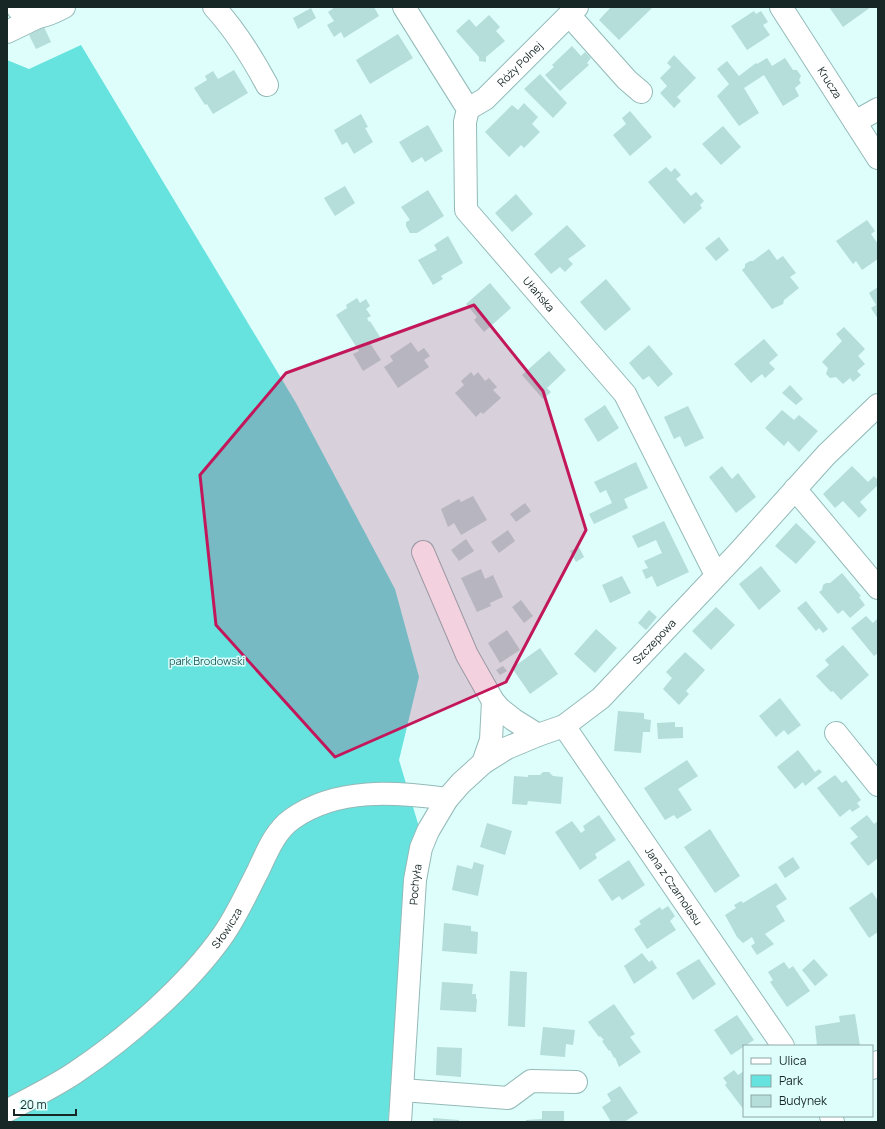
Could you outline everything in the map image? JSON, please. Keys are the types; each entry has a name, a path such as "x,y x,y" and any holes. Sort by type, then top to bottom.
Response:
{"street":[{"path":"16,7 26,16 38,17"},
{"path":"7,32 38,17 64,7"},
{"path":"214,7 230,24 245,46 267,85"},
{"path":"404,7 468,109"},
{"name":"Krucza","path":"781,7 878,158"},
{"name":"Róży Polnej","path":"468,109 485,99 573,11 627,80 641,92"},
{"name":"Ułańska","path":"468,109 465,122 466,210 625,394 712,567 718,573"},
{"path":"855,122 878,109"},
{"name":"Szczepowa","path":"538,734 564,726 601,698 826,455 878,405"},
{"path":"795,489 878,588"},
{"path":"424,552 467,655 493,701 500,709 514,720 538,734"},
{"path":"483,763 491,740 493,701"},
{"name":"Jana z Czarnolasu","path":"564,726 782,1045"},
{"path":"836,733 878,785"},
{"name":"Pochyła","path":"400,1122 409,960 417,865 428,831 447,799 461,783 483,763 507,748 538,734"},
{"name":"Słowicza","path":"7,1111 58,1083 96,1058 133,1028 175,990 204,959 230,923 275,836 284,825 294,817 321,804 357,795 381,793 413,794 447,799"},
{"path":"402,1090 508,1098 531,1081 576,1082"}],"highlighted area":[{"path":"474,305 543,391 586,530 506,682 335,757 216,625 200,475 286,373"}],"green space":[{"name":"park Brodowski","path":"81,45 296,403 395,589 419,677 399,760 419,827 404,942 388,1122 7,1122 7,60 29,69"}],"building":[{"path":"335,7 374,7 379,16 344,38 341,32 334,37 327,25 334,21 328,12"},
{"path":"611,7 653,7 619,40 599,20"},
{"path":"829,7 871,7 843,27"},
{"path":"311,8 316,18 298,29 293,18"},
{"path":"754,11 756,14 761,11 768,22 763,25 770,35 747,50 731,26"},
{"path":"489,15 500,27 496,31 505,41 486,57 486,62 479,61 479,57 456,31 469,19 476,27"},
{"path":"44,27 51,42 36,49 29,35"},
{"path":"398,34 413,58 370,84 356,60"},
{"path":"572,46 581,56 585,52 591,58 587,63 589,65 560,91 545,75 554,67 552,65"},
{"path":"674,55 696,78 677,97 681,101 674,108 660,93 667,86 660,78 671,67 667,63"},
{"path":"767,58 772,66 785,58 793,70 797,70 801,76 799,80 801,83 795,88 799,96 783,106 764,75 744,88 759,113 739,126 717,96 729,84 717,69 727,61 739,76 756,63 757,64"},
{"path":"234,70 248,93 213,114 194,88 207,80 205,76 213,71 218,79"},
{"path":"540,74 567,103 553,118 524,89"},
{"path":"524,103 538,117 532,124 540,132 524,148 521,145 509,157 485,132 512,105 518,110"},
{"path":"630,111 652,137 630,156 613,135 626,124 622,118"},
{"path":"361,114 368,127 365,128 373,142 354,154 347,142 342,145 334,130"},
{"path":"428,125 443,151 425,162 422,157 412,163 399,142"},
{"path":"723,126 741,147 721,165 702,144"},
{"path":"666,167 671,172 675,168 681,175 676,179 691,196 696,192 704,201 700,205 702,208 684,224 648,182"},
{"path":"345,186 355,203 335,216 324,198"},
{"path":"428,190 444,216 417,233 410,233 406,226 406,222 410,220 401,207"},
{"path":"516,194 533,214 512,232 495,213"},
{"path":"867,220 875,231 871,234 878,244 878,259 862,270 856,261 853,264 836,241"},
{"path":"567,225 586,246 568,259 573,264 565,272 560,267 551,274 534,254"},
{"path":"448,236 463,263 441,276 443,279 433,285 418,260 437,250 434,245"},
{"path":"719,237 729,250 716,261 705,248"},
{"path":"769,249 777,260 783,256 796,273 790,277 799,288 784,300 783,304 772,309 742,270 745,267 745,264 753,261"},
{"path":"606,279 631,309 605,331 580,302"},
{"path":"490,283 511,308 484,332 474,320 477,317 466,304"},
{"path":"878,287 878,319 871,308 876,305 869,293"},
{"path":"357,298 360,303 366,299 370,306 366,309 371,316 367,318 380,337 370,343 381,360 363,371 353,354 359,351 336,315 347,308 346,305"},
{"path":"844,327 865,349 858,356 865,364 857,371 861,375 853,382 850,378 843,384 836,377 830,378 826,374 828,368 822,362 842,341 836,334"},
{"path":"764,339 778,355 769,363 775,369 765,378 762,374 751,383 734,364"},
{"path":"411,342 418,352 424,348 430,356 424,360 429,367 398,388 384,367 393,361 390,356"},
{"path":"649,345 673,374 658,387 649,376 643,380 629,363"},
{"path":"549,351 566,370 547,388 551,392 543,399 522,375"},
{"path":"471,372 474,376 478,372 485,381 489,378 497,387 493,390 501,398 483,414 481,412 476,417 455,393 464,385 461,381"},
{"path":"790,385 803,399 796,405 782,393"},
{"path":"605,405 619,428 598,442 584,419"},
{"path":"688,406 704,438 685,447 680,436 674,439 664,417"},
{"path":"782,410 794,420 799,415 818,431 799,452 788,441 784,446 765,428"},
{"path":"636,462 648,488 624,499 628,508 594,524 589,514 612,503 606,490 600,493 594,482"},
{"path":"722,466 732,479 738,473 756,497 736,513 709,477"},
{"path":"852,466 868,482 874,476 878,480 878,485 860,502 867,510 859,518 843,501 835,508 823,494"},
{"path":"473,496 487,520 461,535 454,523 448,527 441,509 459,499 461,502"},
{"path":"525,503 531,511 516,522 510,514"},
{"path":"664,521 689,572 657,587 652,576 646,579 642,570 648,568 644,561 662,553 656,540 638,548 632,536"},
{"path":"796,523 816,542 796,564 775,546"},
{"path":"508,530 515,541 499,553 491,542"},
{"path":"466,539 474,551 459,561 451,550"},
{"path":"579,547 584,557 576,562 570,551"},
{"path":"761,566 781,591 759,610 739,584"},
{"path":"481,569 485,579 493,575 503,597 490,603 491,606 477,612 461,578"},
{"path":"842,573 861,596 859,597 865,605 850,618 843,610 838,614 819,592 822,590 823,585 830,583"},
{"path":"622,576 631,593 610,603 602,585"},
{"path":"521,600 533,616 524,623 512,607"},
{"path":"806,601 828,629 823,633 819,628 816,631 797,608"},
{"path":"716,607 735,625 711,650 692,631"},
{"path":"649,610 657,617 646,630 638,623"},
{"path":"866,616 873,623 878,618 878,653 874,656 851,628"},
{"path":"596,629 617,648 595,673 574,654"},
{"path":"507,630 520,650 500,663 488,643"},
{"path":"843,645 869,675 841,700 816,676 829,665 825,660"},
{"path":"540,648 558,674 530,694 512,668"},
{"path":"685,652 705,670 686,691 689,694 679,705 663,689 672,678 666,672"},
{"path":"503,666 507,671 500,675 496,670"},
{"path":"780,698 801,725 788,735 784,730 776,737 759,716"},
{"path":"618,711 644,713 644,719 651,720 650,732 643,732 641,753 614,751"},
{"path":"675,722 675,727 683,727 683,738 658,739 657,723"},
{"path":"798,750 815,772 819,769 822,772 805,786 803,782 795,789 777,767"},
{"path":"687,760 698,776 678,789 692,810 677,819 674,815 665,820 644,788"},
{"path":"543,772 549,772 553,776 563,777 561,804 528,801 527,805 512,804 514,776 528,777 528,775 540,775"},
{"path":"835,775 842,783 846,780 861,800 857,803 860,807 852,812 850,809 840,817 817,788"},
{"path":"599,815 616,840 595,854 597,858 580,870 555,832 572,821 581,833 585,830 583,826"},
{"path":"867,815 874,824 878,821 878,858 868,866 850,843 858,837 850,828"},
{"path":"487,823 512,831 505,855 480,847"},
{"path":"710,829 740,876 715,893 684,847"},
{"path":"793,857 800,868 785,878 778,867"},
{"path":"629,860 645,885 622,900 619,896 612,901 598,880"},
{"path":"474,862 484,865 478,896 452,890 457,865 472,869"},
{"path":"776,883 787,899 776,906 785,921 765,934 774,944 757,955 751,946 755,943 752,937 743,943 737,937 725,915 736,908 734,905 741,901 743,903"},
{"path":"872,892 878,901 878,932 869,938 849,908"},
{"path":"668,906 675,916 670,921 676,930 647,949 634,929 641,924 639,921 660,907 662,910"},
{"path":"444,923 471,926 471,931 478,932 477,954 442,951"},
{"path":"642,953 649,962 652,960 657,968 634,984 624,966"},
{"path":"699,959 716,984 693,1000 676,973"},
{"path":"814,959 828,975 815,986 802,970"},
{"path":"784,962 789,969 793,966 810,991 787,1007 770,982 773,980 768,972"},
{"path":"510,971 527,972 525,1027 508,1026"},
{"path":"442,982 473,984 472,994 476,994 477,999 476,1012 440,1010"},
{"path":"614,1004 635,1034 630,1037 641,1052 619,1067 615,1057 614,1058 610,1050 609,1051 602,1041 604,1040 600,1036 599,1037 588,1022"},
{"path":"855,1014 860,1045 817,1045 815,1026 840,1022 839,1016"},
{"path":"737,1015 754,1040 746,1045 743,1045 743,1047 731,1055 714,1030"},
{"path":"543,1027 575,1030 573,1045 566,1044 565,1057 540,1055"},
{"path":"437,1047 462,1048 461,1077 436,1075"},
{"path":"734,1070 738,1075 743,1072 743,1109 725,1085 727,1083 723,1078"},
{"path":"620,1086 638,1113 624,1122 611,1122 602,1107 611,1101 607,1094"},
{"path":"542,1111 564,1111 564,1122 526,1122 526,1120 542,1119"},
{"path":"433,1118 459,1120 459,1122 433,1122"}]}
